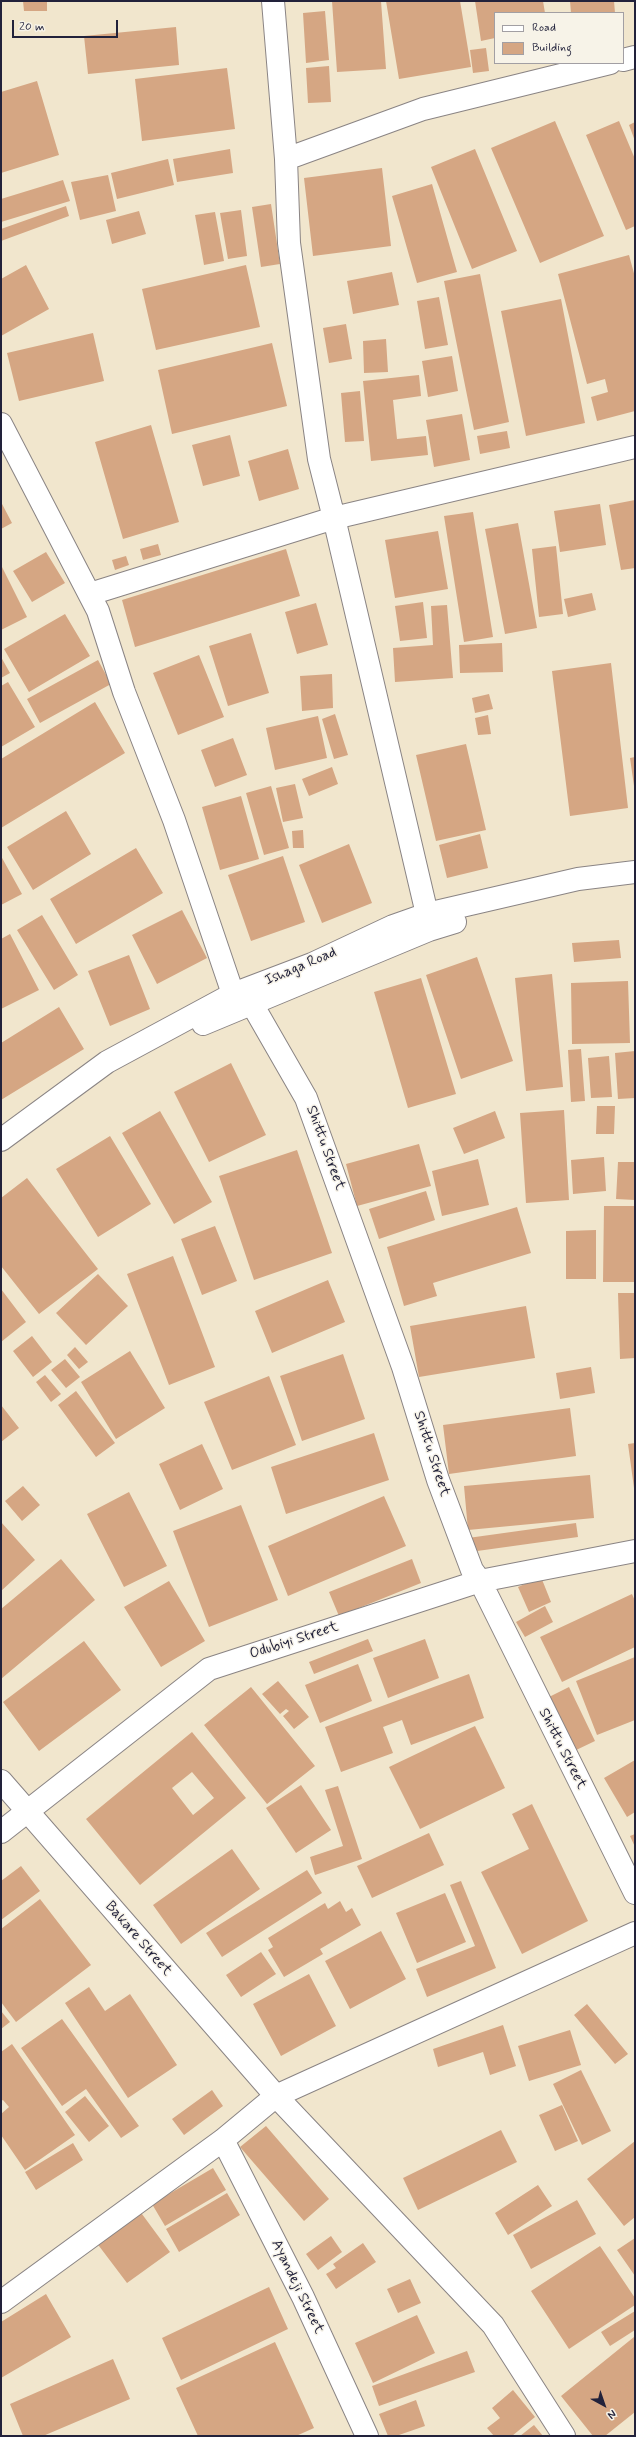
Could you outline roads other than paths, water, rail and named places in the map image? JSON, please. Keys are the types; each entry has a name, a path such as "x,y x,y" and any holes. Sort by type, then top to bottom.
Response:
{"street":[{"path":"273,1 286,159 289,243 304,362 319,459 427,914"},
{"path":"624,60 635,57"},
{"path":"286,159 423,109 606,64"},
{"path":"1,424 98,611 124,692 174,820 233,994"},
{"path":"90,594 334,518 635,447"},
{"name":"Ishaga Road","path":"1,1140 107,1062 233,994 312,964 393,926 427,914 578,879 635,872"},
{"name":"Ishaga Road","path":"1,1155 103,1082 185,1032 429,930 480,915 564,896 635,887"},
{"name":"Shittu Street","path":"252,1004 306,1098 403,1367 441,1487 472,1570 480,1581 635,1893"},
{"name":"Odubiyi Street","path":"1,1832 209,1668 480,1581 635,1551"},
{"name":"Bakare Street","path":"1,1781 276,2096 494,2325 564,2436"},
{"path":"1,2302 223,2140 276,2096 635,1933"},
{"name":"Ayandeji Street","path":"223,2140 303,2297 367,2436"}]}
